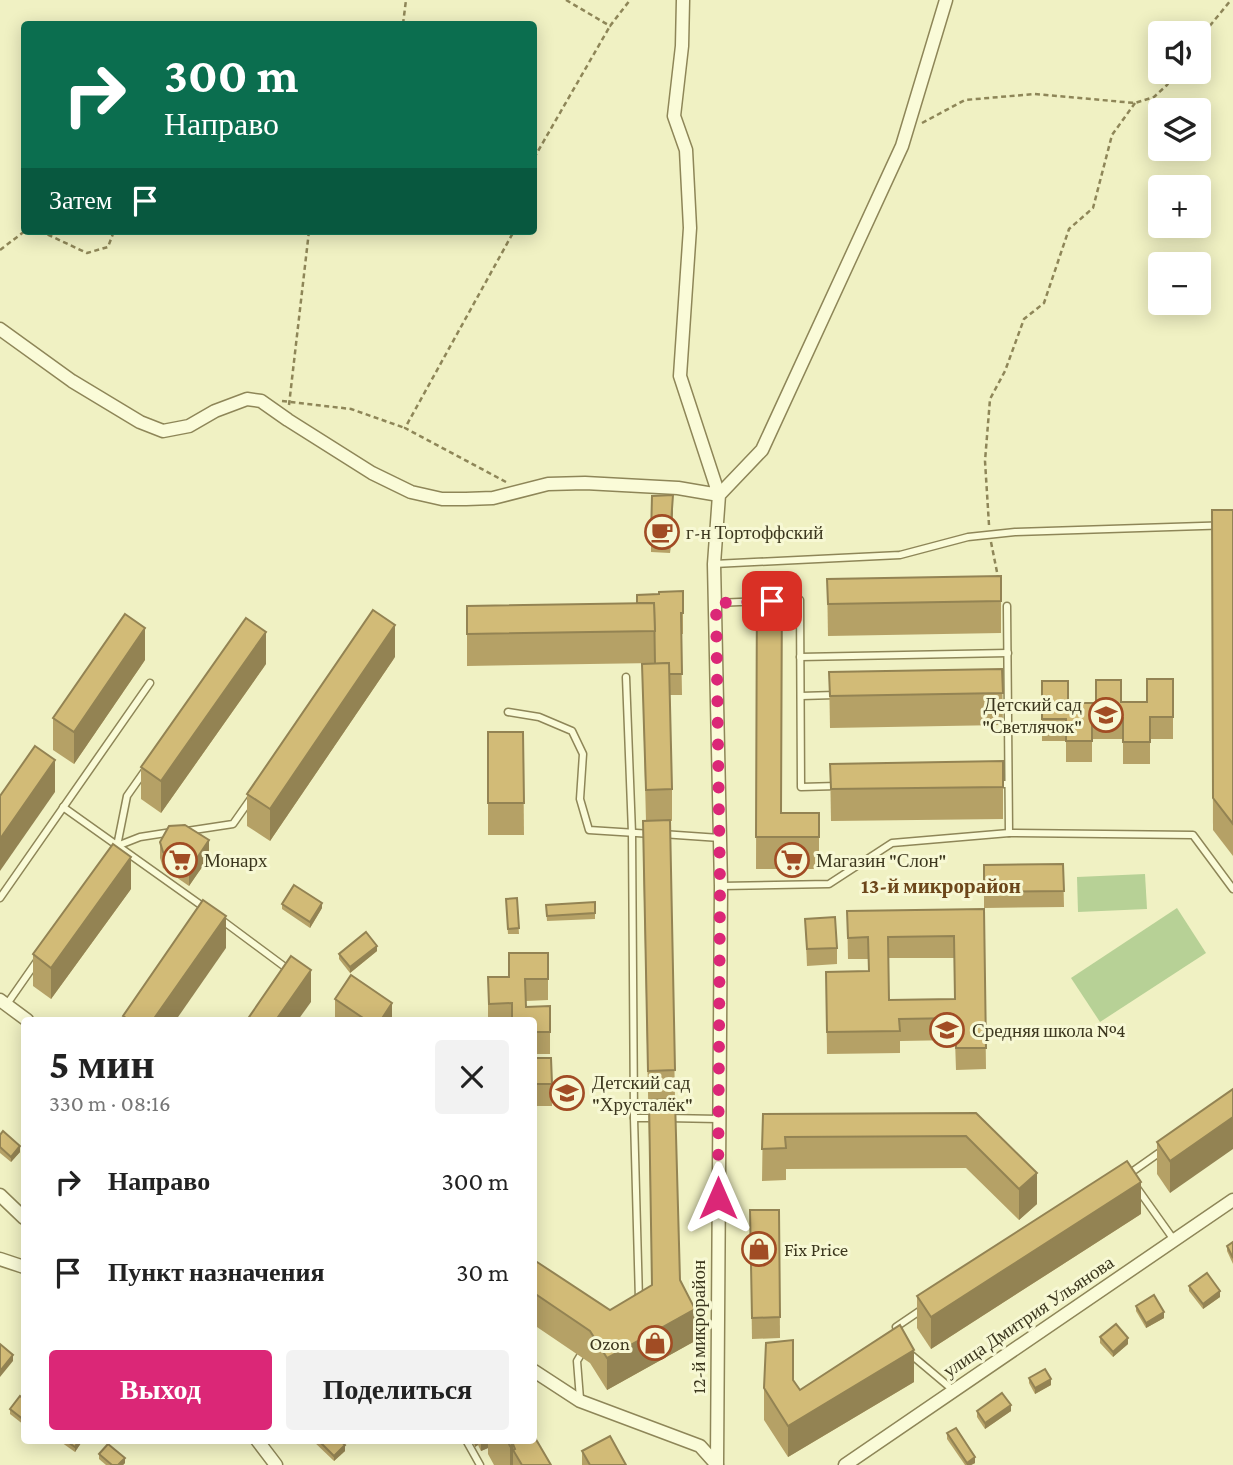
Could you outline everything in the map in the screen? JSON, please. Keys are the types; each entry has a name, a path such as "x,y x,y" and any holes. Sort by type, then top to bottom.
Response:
{"street":[{"path":"683,0 682,46 674,116 686,150 690,228 680,376 719,495"},
{"path":"719,495 762,450 902,146 946,0"},
{"path":"0,329 72,382 140,422 163,431 189,426 215,411 247,399 261,401 372,473 411,492 442,499 493,498 548,484 585,483 678,488 719,495"},
{"name":"12-й микрорайон","path":"717,1464 720,838 714,564 719,495"},
{"path":"3,1002 23,1017"},
{"path":"0,1195 21,1215"},
{"name":"улица Дмитрия Ульянова","path":"845,1465 1233,1200"},
{"path":"0,1259 21,1266"},
{"name":"12-й микрорайон","path":"537,1373 580,1401 700,1446 717,1464"},
{"path":"260,1444 276,1465"}],"lane":[{"path":"714,564 900,555 968,537 1015,532 1233,526"},
{"path":"716,603 800,600 801,787 843,786"},
{"path":"1007,606 1009,833"},
{"path":"800,657 1007,653"},
{"path":"626,677 632,832 634,1118 639,1300 630,1305"},
{"path":"0,898 150,683"},
{"path":"995,694 1008,693"},
{"path":"801,696 842,695"},
{"path":"508,712 539,717 572,731 583,754 580,799 590,830 720,838"},
{"path":"109,858 117,846 127,796 150,763"},
{"path":"981,784 1008,784"},
{"path":"117,846 140,837 233,824 256,792"},
{"path":"63,807 289,969 282,979"},
{"path":"720,886 829,884 892,844 1009,833 1193,835 1233,889"},
{"path":"1226,880 1233,874"},
{"path":"198,919 205,908"},
{"path":"3,1002 38,960"},
{"path":"634,1118 718,1119"},
{"path":"1170,1146 1128,1175 1174,1240"},
{"path":"901,1339 896,1326 931,1304"},
{"path":"906,1351 953,1390"},
{"path":"580,1356 577,1360 580,1401"},
{"path":"468,1444 480,1465"}],"path":[{"path":"404,21 406,0"},
{"path":"566,0 610,26"},
{"path":"537,153 610,26 630,0"},
{"path":"1211,24 1231,0"},
{"path":"907,131 965,100 1034,94 1135,103 1154,97 1168,84"},
{"path":"1007,606 999,587 990,535 985,461 990,399 1005,372 1024,319 1044,303 1069,229 1093,208 1112,135 1135,103"},
{"path":"0,250 21,234"},
{"path":"49,235 87,253 108,247 112,235"},
{"path":"288,420 309,235"},
{"path":"405,428 512,235"},
{"path":"261,401 290,400 351,409 405,428 523,491"}],"green space":[{"path":"1145,874 1147,909 1078,912 1077,877"},
{"path":"1177,908 1206,953 1100,1022 1071,978"}],"building":[{"path":"673,495 670,537 651,536 652,496"},
{"path":"1212,510 1233,510 1233,824 1213,798"},
{"path":"1001,576 1001,601 828,604 827,579"},
{"path":"757,581 782,581 781,813 819,813 819,837 756,837"},
{"path":"683,591 682,674 669,674 669,663 655,664 654,603 637,603 637,595"},
{"path":"654,603 655,631 467,634 467,606"},
{"path":"373,610 395,625 270,809 247,794"},
{"path":"125,614 145,628 74,732 53,718"},
{"path":"246,618 266,632 161,781 141,767"},
{"path":"669,663 672,789 646,790 642,664"},
{"path":"1002,669 1003,693 830,696 829,672"},
{"path":"1147,679 1173,679 1173,717 1150,717 1150,742 1123,742 1123,718 1092,718 1092,741 1066,741 1066,719 1042,719 1042,681 1068,681 1068,703 1096,703 1096,680 1121,680 1121,702 1147,702"},
{"path":"488,732 523,732 524,803 488,803"},
{"path":"35,746 55,760 0,839 0,796"},
{"path":"1003,761 1003,787 831,789 830,764"},
{"path":"670,820 675,1070 648,1071 643,821"},
{"path":"185,825 209,840 189,870 163,852 160,842 169,826"},
{"path":"113,844 131,857 51,968 33,954"},
{"path":"1063,864 1064,891 984,892 984,865"},
{"path":"294,885 322,903 310,922 282,904"},
{"path":"517,898 519,928 508,929 506,899"},
{"path":"203,900 226,916 155,1017 123,1016"},
{"path":"595,902 595,913 547,916 546,905"},
{"path":"984,909 986,1048 956,1048 955,1018 899,1019 900,1031 827,1032 826,972 869,971 868,937 848,938 847,911","holes":["954,936 955,999 889,1000 888,937"]},
{"path":"835,917 837,948 807,949 805,919"},
{"path":"366,932 377,946 350,967 339,954"},
{"path":"509,953 548,953 548,979 525,979 526,1007 550,1006 550,1032 537,1032 537,1017 512,1017 512,1003 489,1004 488,977 509,977"},
{"path":"291,956 311,970 278,1017 249,1017"},
{"path":"351,975 392,1003 383,1017 362,1017 335,999"},
{"path":"537,1058 551,1058 552,1084 537,1084"},
{"path":"1233,1089 1233,1117 1170,1161 1157,1142"},
{"path":"675,1099 680,1280 695,1309 607,1358 590,1331 537,1295 537,1262 610,1310 652,1285 649,1100"},
{"path":"976,1113 1037,1173 1019,1189 966,1136 785,1137 786,1148 762,1149 763,1114"},
{"path":"3,1131 20,1146 11,1157 0,1147 0,1135"},
{"path":"1127,1161 1141,1182 931,1317 917,1296"},
{"path":"750,1210 779,1210 780,1317 752,1318"},
{"path":"1233,1242 1233,1258 1227,1246"},
{"path":"1207,1273 1220,1291 1203,1304 1189,1286"},
{"path":"1154,1295 1164,1312 1146,1323 1136,1306"},
{"path":"1116,1324 1128,1338 1113,1352 1100,1337"},
{"path":"900,1325 914,1350 788,1426 764,1388 766,1343 793,1340 793,1380 800,1390"},
{"path":"0,1344 13,1355 0,1371"},
{"path":"1045,1369 1051,1379 1035,1388 1029,1378"},
{"path":"1002,1393 1011,1405 985,1423 977,1411"},
{"path":"20,1396 21,1397 21,1418 10,1409"},
{"path":"956,1428 975,1457 967,1463 947,1433"},
{"path":"610,1436 626,1465 590,1465 582,1451"},
{"path":"537,1441 551,1465 522,1465 513,1450 513,1444 537,1444"},
{"path":"108,1444 125,1458 118,1465 112,1465 99,1454"},
{"path":"322,1444 345,1445 334,1456"}],"place":[{"name":"г-н Тортоффский","path":"662,532"},
{"name":"Детский сад \"Светлячок\"","path":"1106,715"},
{"name":"Монарх","path":"180,860"},
{"name":"Магазин \"Слон\"","path":"792,860"},
{"name":"Средняя школа №4","path":"947,1030"},
{"name":"Детский сад \"Хрусталёк\"","path":"567,1093"},
{"name":"Fix Price","path":"759,1249"},
{"name":"Ozon","path":"655,1343"}],"district":[{"name":"13-й микрорайон","path":"941,886"}],"route":[{"path":"718,1198 720,886 716,603 772,601"}]}
